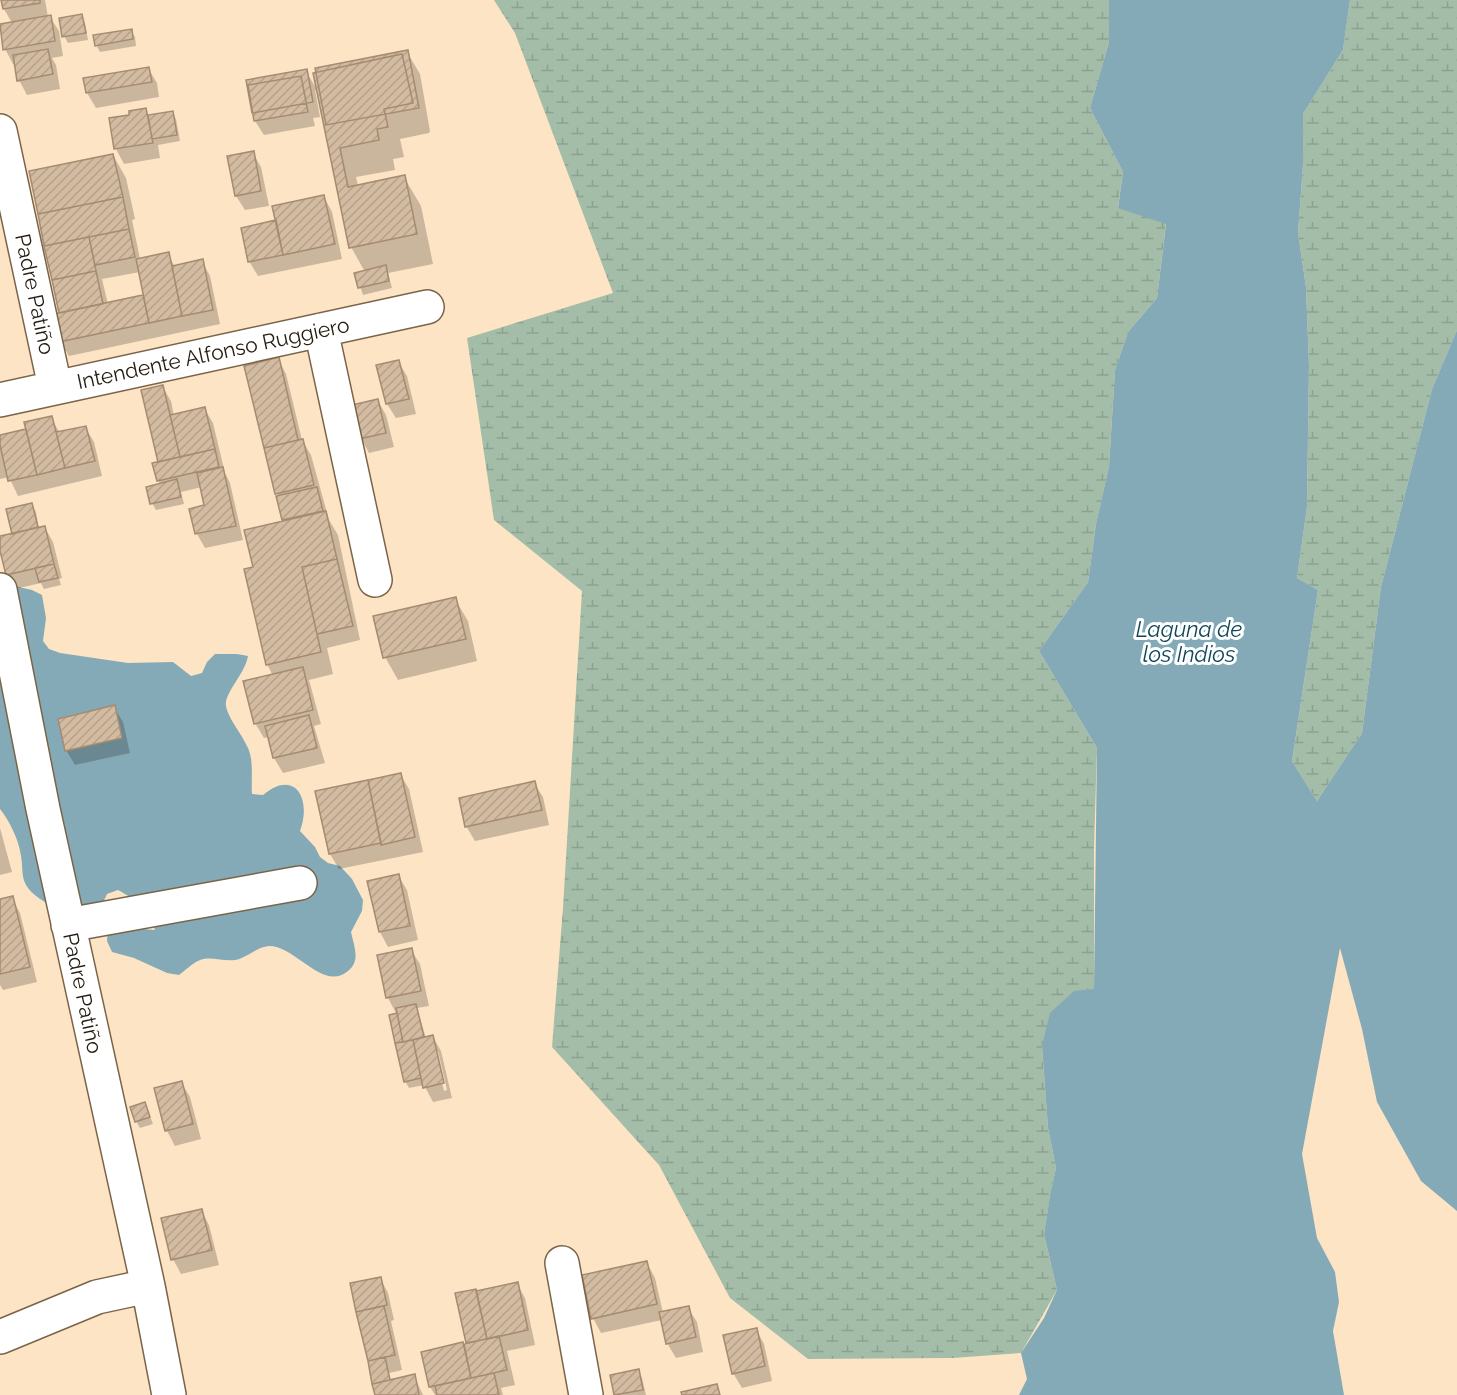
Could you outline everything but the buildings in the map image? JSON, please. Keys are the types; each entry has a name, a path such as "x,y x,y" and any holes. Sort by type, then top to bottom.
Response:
{"street":[{"name":"Padre Patiño","path":"1,145 55,387"},
{"name":"Intendente Alfonso Ruggiero","path":"0,400 427,307"},
{"path":"321,330 375,580"},
{"name":"Padre Patiño","path":"0,590 43,809 148,1286 168,1395"},
{"path":"68,925 300,882"},
{"path":"562,1263 586,1395"},
{"path":"0,1337 97,1297 148,1286"}],"green space":[{"path":"494,0 1109,0 1109,42 1090,108 1123,172 1118,207 1166,223 1157,298 1128,332 1115,370 1109,466 1096,524 1088,582 1039,651 1097,748 1094,989 1042,1046 1048,1128 1056,1168 1044,1234 1057,1290 1021,1353 953,1358 808,1359 730,1298 659,1165 552,1047 563,908 582,591 494,520 467,338 613,293 515,33"},
{"path":"1350,0 1457,0 1457,330 1432,389 1381,587 1362,733 1317,801 1292,761 1318,590 1297,578 1307,507 1309,365 1306,287 1298,233 1303,165 1303,114 1343,50"}],"water":[{"name":"Laguna de los Indios","path":"1109,0 1350,0 1343,50 1303,114 1303,165 1298,233 1306,287 1309,365 1307,507 1297,578 1318,590 1292,761 1317,801 1362,733 1381,587 1432,389 1457,330 1457,1211 1421,1181 1377,1102 1362,1029 1340,948 1302,1154 1317,1238 1335,1272 1339,1302 1333,1331 1344,1395 1019,1395 1027,1379 1021,1353 1044,1318 1057,1290 1044,1234 1056,1168 1048,1128 1042,1046 1050,1013 1074,991 1094,989 1097,748 1039,651 1088,582 1096,524 1109,466 1115,370 1128,332 1157,298 1166,224 1118,208 1123,172 1090,108 1109,42"},
{"path":"0,583 32,590 42,595 46,618 43,641 49,649 60,653 128,663 173,662 191,676 202,673 207,662 215,654 248,656 243,670 228,695 226,706 250,753 252,794 263,795 274,787 284,785 292,786 298,791 304,808 300,831 315,847 320,857 328,863 340,866 352,879 363,900 362,911 351,932 355,958 348,971 339,976 329,976 279,948 269,946 235,960 202,959 179,975 167,973 134,958 112,952 107,941 108,930 120,927 155,930 145,911 125,894 118,890 107,894 102,905 55,909 29,889 23,878 20,850 16,838 11,825 0,809"}]}
